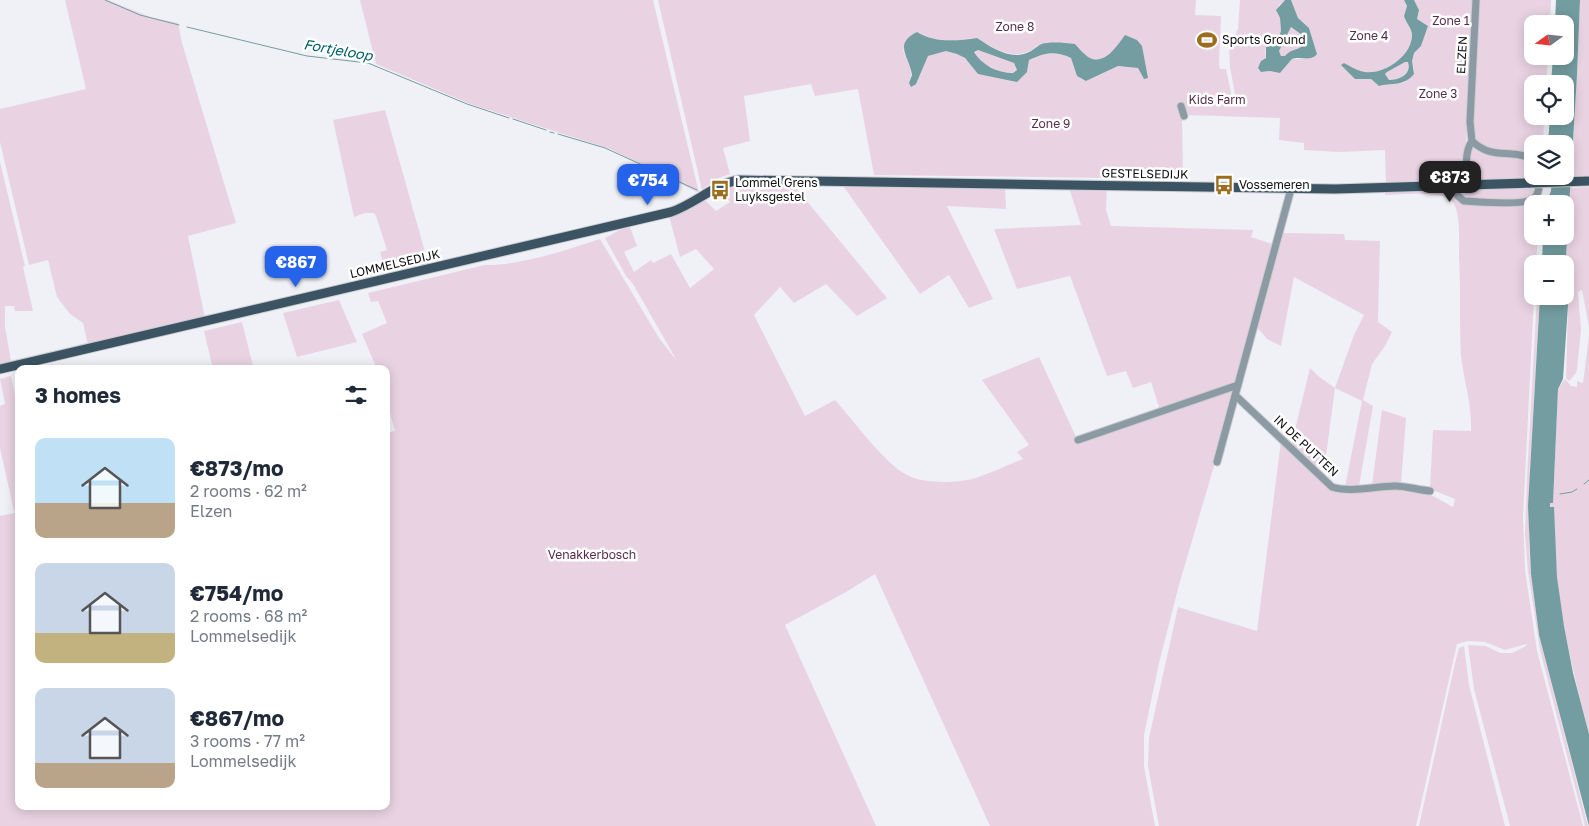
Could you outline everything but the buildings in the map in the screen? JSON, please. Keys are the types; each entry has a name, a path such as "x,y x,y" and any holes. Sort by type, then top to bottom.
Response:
{"main road":[{"name":"GESTELSEDIJK","path":"704,195 729,182 750,179 1291,189 1589,181"},
{"name":"LOMMELSEDIJK","path":"21,365 662,215 685,207 704,195"},
{"name":"LOMMELSEDIJK","path":"0,370 15,366"}],"street":[{"name":"ELZEN","path":"1464,201 1462,185 1468,177 1469,146 1472,141 1470,122 1476,0"},
{"path":"1181,106 1184,116"},
{"path":"1472,141 1489,153 1524,156"},
{"name":"ELZEN","path":"1464,201 1458,196 1467,169"},
{"path":"1464,201 1530,201 1537,194 1539,185"},
{"path":"1217,462 1291,189"},
{"path":"1078,440 1238,385"},
{"name":"IN DE PUTTEN","path":"1236,396 1332,486 1338,489 1394,486 1430,491"}],"green space":[{"path":"65,0 108,0 150,17 178,23 182,43 236,223 188,236 205,318 88,345 83,323 70,314 57,297 48,260 29,265 0,142 0,109 86,89"},
{"path":"360,0 653,0 699,193 610,149 470,104 376,64"},
{"path":"658,0 1196,0 1195,15 1221,16 1219,64 1220,69 1226,69 1233,102 1235,94 1230,67 1229,47 1238,29 1240,0 1285,0 1279,5 1277,13 1280,18 1281,31 1276,44 1268,46 1265,50 1266,58 1262,60 1264,72 1280,73 1292,59 1305,59 1317,54 1309,28 1298,18 1291,0 1404,0 1407,6 1404,16 1412,34 1411,41 1404,55 1398,61 1377,72 1367,73 1347,70 1355,79 1371,79 1379,86 1405,82 1414,72 1412,61 1414,53 1421,46 1428,26 1417,19 1419,10 1414,0 1474,0 1465,168 1459,179 1386,183 1385,150 1339,152 1304,150 1304,143 1279,140 1280,118 1187,115 1182,117 1183,179 874,175 858,89 815,96 811,84 744,96 750,141 723,148 730,174 719,178 702,190","holes":["917,32 938,40 977,38 991,47 1014,54 1022,54 1037,46 1075,44 1086,55 1095,59 1106,57 1125,36 1142,46 1144,79 1138,68 1118,66 1086,81 1077,76 1071,58 1054,53 1029,60 1027,72 978,74 960,55 955,52 945,51 928,56 916,84 909,83 911,70 903,50"]},
{"path":"1479,0 1551,0 1550,15 1524,15 1524,65 1547,65 1547,75 1524,75 1524,125 1544,125 1543,135 1524,135 1524,153 1490,149 1483,146 1477,140 1472,131"},
{"path":"1580,0 1589,0 1589,176 1574,176 1573,135"},
{"path":"1291,27 1303,36 1302,46 1285,56 1281,56 1279,51"},
{"path":"978,50 1014,63 1017,70 1013,73 1004,73 980,62 974,51"},
{"path":"1405,61 1408,62 1409,67 1404,76 1389,80 1385,74"},
{"path":"385,110 429,266 386,276 380,252 387,250 376,216 374,213 365,213 354,217 333,120"},
{"path":"1476,147 1484,153 1493,156 1524,159 1524,178 1473,180 1469,172 1470,151"},
{"path":"0,162 25,266 23,267 33,311 15,311 14,306 5,306 5,327 11,361 0,364"},
{"name":"Venakkerbosch","path":"791,182 887,298 857,316 826,284 794,303 780,287 754,315 805,416 835,400 879,452 898,469 914,478 948,482 972,479 1023,459 1017,452 1029,445 982,380 1039,357 1077,439 1235,387 1224,432 1179,585 1159,663 1144,735 1144,766 1155,826 990,826 875,574 785,625 876,826 0,826 0,516 15,513 15,810 390,810 390,432 395,431 390,413 390,365 375,365 362,334 387,323 378,301 371,302 368,293 485,265 498,265 527,260 600,239 659,338 677,361 605,238 623,228 630,227 637,246 624,252 634,272 651,260 653,263 671,254 690,288 714,269 696,249 680,257 669,216 703,198 716,211 730,202 721,189 732,184"},
{"path":"841,183 1005,186 1006,209 947,206 993,299 969,308 949,275 920,294"},
{"path":"1589,187 1589,327 1582,290 1578,292 1581,330 1577,369 1569,381 1566,378 1568,305 1574,305 1574,255 1566,255 1567,245 1574,245 1574,195 1570,195 1570,188"},
{"path":"1069,188 1107,189 1106,210 1111,226 1253,230 1251,237 1275,245 1238,382 1160,410 1151,382 1133,388 1126,371 1107,376 1070,276 1017,289 994,229 1081,225"},
{"path":"1449,189 1458,199 1523,204 1524,245 1537,245 1537,255 1524,255 1524,305 1534,305 1523,517 1525,570 1537,651 1583,826 1510,826 1474,689 1468,645 1486,646 1500,653 1512,653 1527,644 1505,650 1485,642 1468,641 1457,644 1416,826 1159,826 1148,766 1149,738 1178,607 1257,631 1281,441 1331,489 1405,489 1428,494 1453,507 1455,499 1430,489 1433,430 1471,431 1469,402 1461,356 1457,212 1452,201 1439,195 1385,195 1385,191"},
{"path":"1467,189 1536,189 1533,195 1524,195 1524,199 1469,199 1464,195"},
{"path":"1281,233 1344,234 1345,240 1380,241 1378,322 1392,332 1372,364 1363,400 1373,406 1359,486 1345,487 1362,401 1335,388 1354,335 1364,315 1294,277 1281,346 1267,339 1256,326"},
{"path":"339,300 357,342 297,357 283,313"},
{"path":"1537,305 1539,305 1530,469 1529,539 1531,574 1539,635 1588,826 1585,826 1540,650 1528,572 1525,534"},
{"path":"242,322 253,365 212,365 204,331"},
{"path":"1589,335 1589,734 1562,616 1557,576 1553,507 1550,507 1550,503 1553,502 1558,389 1565,379 1571,386 1577,387 1577,381 1583,383"},
{"path":"1310,368 1335,388 1326,456 1315,467 1291,446"},
{"path":"11,376 15,396 14,511 0,448 0,406 5,404 0,379"},
{"path":"1382,410 1406,418 1401,484 1372,485"},
{"path":"1464,646 1469,685 1505,826 1419,826 1455,663 1459,648"}],"water":[{"path":"1285,0 1291,0 1298,18 1309,28 1317,54 1312,58 1292,59 1280,73 1261,72 1258,68 1261,61 1266,58 1266,47 1276,44 1281,31 1280,18 1276,10","holes":["1291,27 1302,35 1301,47 1285,56 1281,56 1279,51"]},
{"path":"1404,0 1414,0 1419,10 1417,19 1428,26 1421,46 1414,53 1412,61 1414,74 1406,81 1379,86 1371,79 1355,79 1341,65 1344,63 1356,70 1373,72 1389,67 1403,56 1408,49 1412,34 1404,16 1407,6","holes":["1408,62 1409,67 1404,76 1389,80 1385,74 1387,72"]},
{"path":"1556,0 1580,0 1574,124 1574,75 1552,75 1552,65 1574,65 1574,15 1555,15"},
{"path":"917,32 938,40 977,38 1003,52 1017,55 1031,51 1045,43 1075,44 1090,58 1101,59 1110,53 1125,35 1137,40 1142,46 1148,78 1144,79 1138,68 1118,66 1086,81 1077,76 1071,58 1050,53 1029,60 1027,72 1017,82 978,74 965,58 946,51 928,56 916,84 911,87 909,83 912,75 904,51 906,41","holes":["978,50 1014,63 1017,70 1013,73 1001,72 986,64 974,52"]},
{"path":"1549,125 1574,125 1573,135 1549,135"},
{"path":"1551,185 1570,185 1570,195 1549,195"},
{"path":"1543,245 1567,245 1566,255 1542,255"},
{"path":"1539,305 1568,305 1563,379 1558,389 1553,503 1550,503 1550,507 1554,507 1557,577 1564,626 1573,673 1589,734 1589,826 1539,635 1531,574 1528,506"}],"waterway":[{"name":"Fortjeloop","path":"105,0 140,15 179,25"},
{"name":"Fortjeloop","path":"187,27 307,56 368,63 467,104 509,118"},
{"name":"Fortjeloop","path":"513,119 546,130"},
{"name":"Fortjeloop","path":"550,132 554,133"},
{"name":"Fortjeloop","path":"558,134 605,148 697,190"},
{"path":"1584,484 1589,480"},
{"path":"1560,494 1577,489"}],"place":[{"name":"Sports Ground","path":"1207,40"},
{"name":"Vossemeren","path":"1224,185"},
{"name":"Lommel Grens Luyksgestel","path":"720,190"}],"park label":[{"name":"Zone 1","path":"1451,21"},
{"name":"Zone 8","path":"1015,27"},
{"name":"Zone 4","path":"1369,36"},
{"name":"Zone 3","path":"1438,94"},
{"name":"Kids Farm","path":"1217,100"},
{"name":"Zone 9","path":"1051,124"}]}
